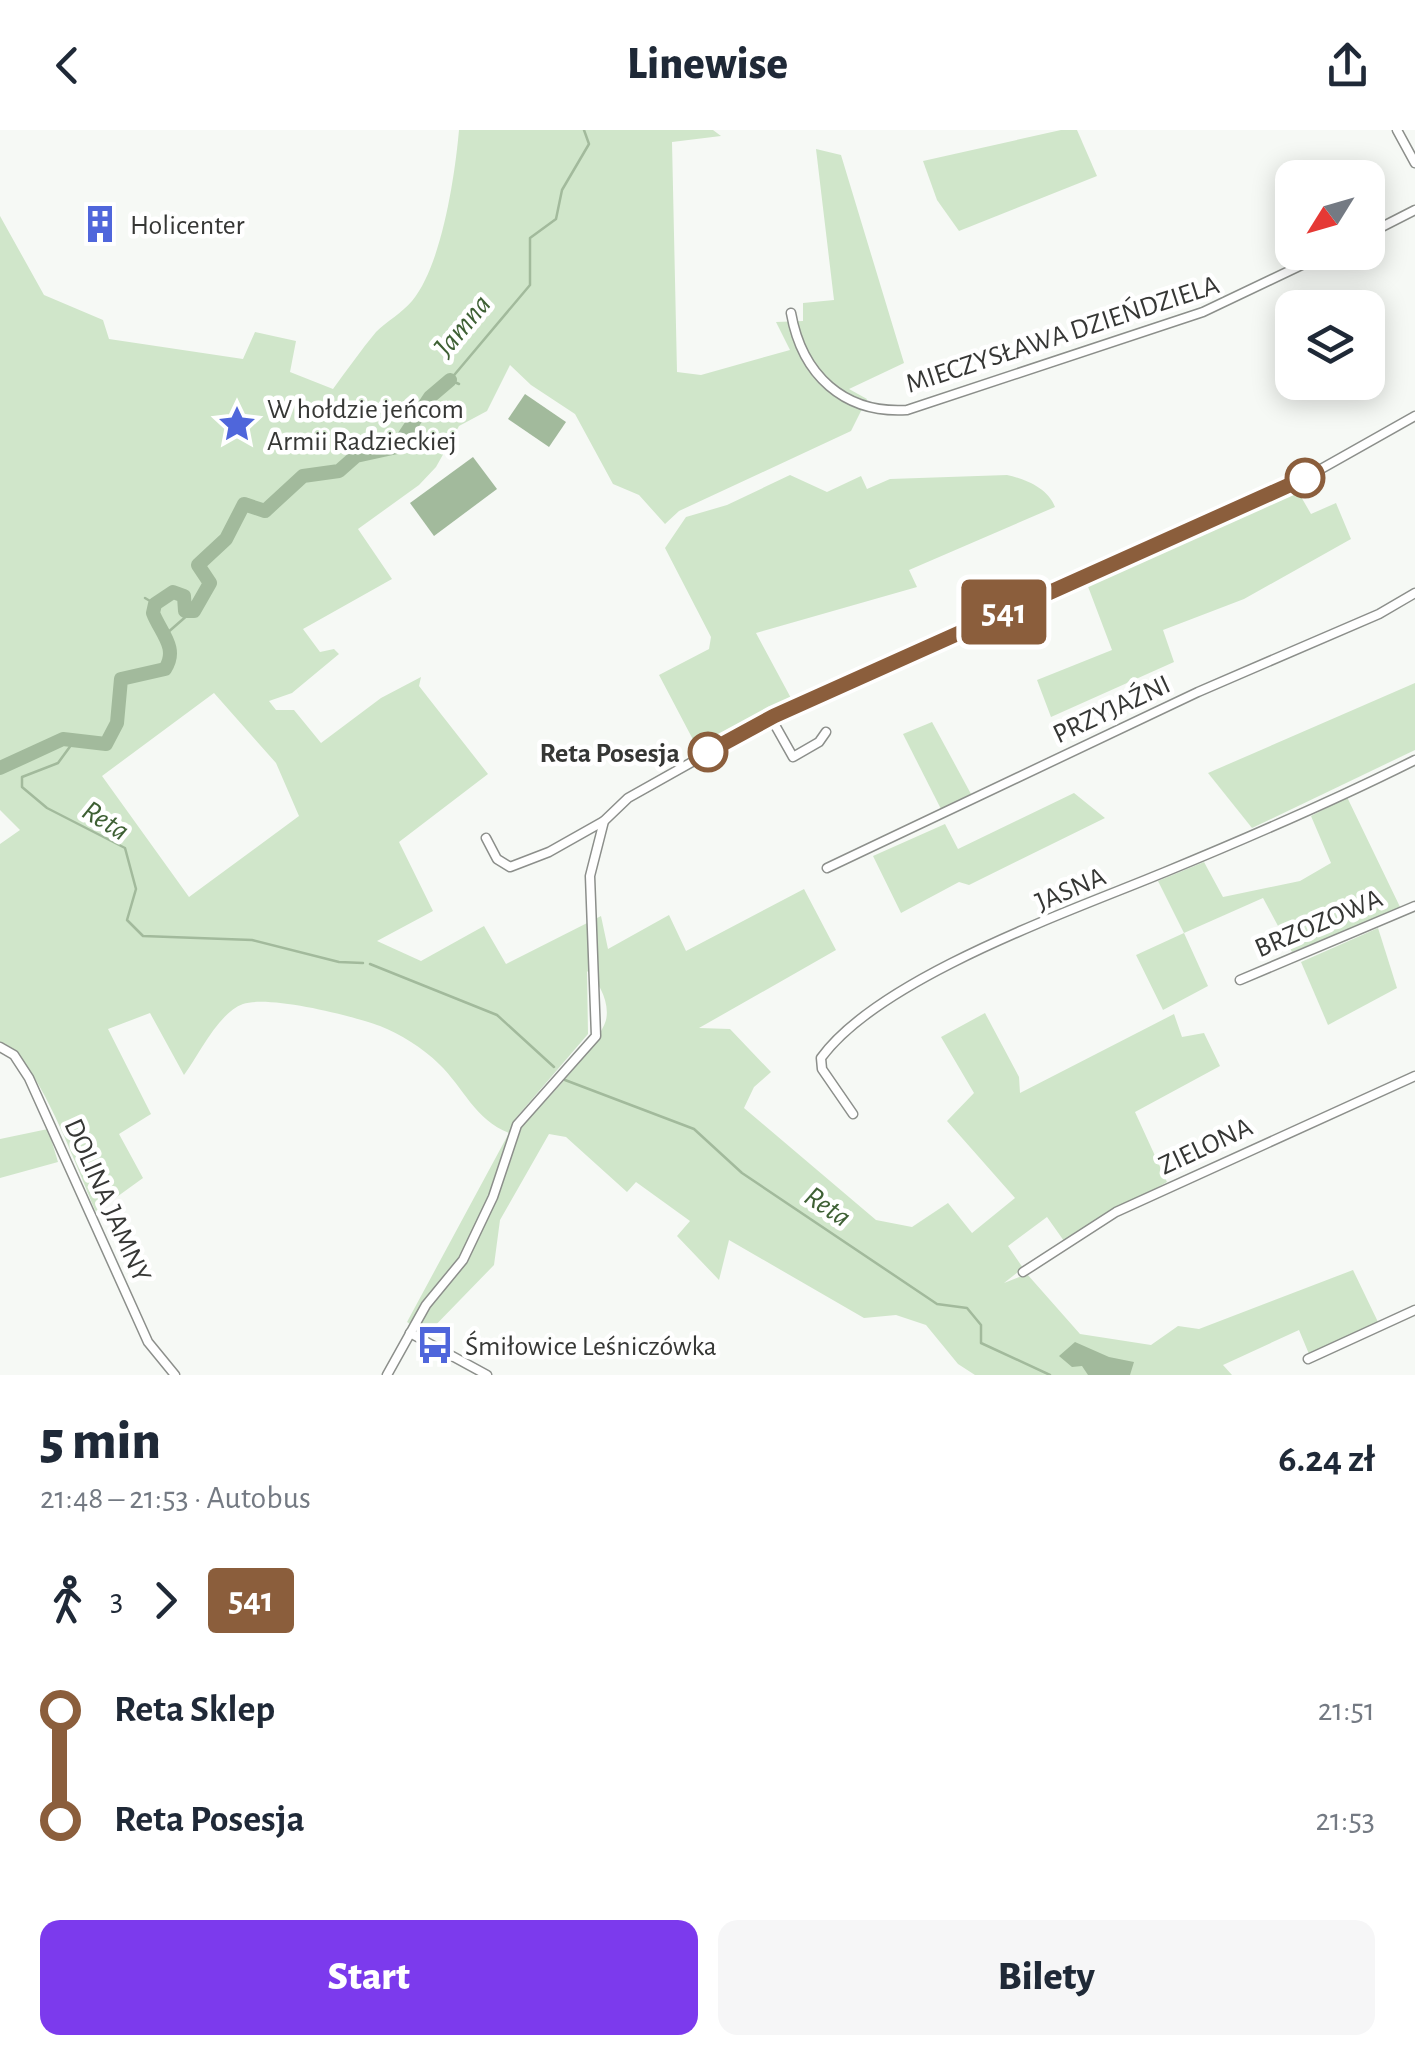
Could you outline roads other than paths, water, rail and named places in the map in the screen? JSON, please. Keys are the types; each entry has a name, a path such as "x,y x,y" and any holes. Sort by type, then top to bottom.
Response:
{"street":[{"path":"1397,130 1415,163"},
{"path":"1385,225 1415,210"},
{"name":"MIECZYSŁAWA DZIEŃDZIELA","path":"791,313 804,355 827,386 864,408 907,410 1204,312 1292,270"},
{"path":"486,838 497,859 510,867 549,852 604,821 659,778 771,718 1305,478 1415,416"},
{"name":"PRZYJAŹNI","path":"827,868 1198,692 1379,614 1415,593"},
{"path":"771,718 793,757 819,742 826,732"},
{"name":"JASNA","path":"853,1114 822,1069 821,1058 896,993 1011,937 1274,826 1415,760"},
{"path":"387,1375 426,1305 463,1260 493,1197 516,1125 596,1036 590,876 604,821"},
{"name":"BRZOZOWA","path":"1240,980 1415,906"},
{"name":"DOLINA JAMNY","path":"0,1047 14,1055 29,1078 148,1342 174,1375"},
{"name":"ZIELONA","path":"1023,1272 1116,1212 1415,1076"},
{"path":"1308,1360 1415,1310"},
{"path":"410,1333 487,1375"}],"waterway":[{"name":"Jamna","path":"459,384 450,380 530,285 530,238 556,219 562,190 589,144 584,130"},
{"name":"Jamna","path":"0,768 63,739 106,744 117,723 121,679 165,669 169,661 167,640 153,613 155,604 173,592 184,596 185,611 194,611 210,583 198,565 226,539 244,504 265,511 303,476 339,471 356,456 397,447 430,397 450,380"},
{"path":"1151,552 1176,542"},
{"path":"145,598 155,604"},
{"path":"166,634 190,613"},
{"name":"Reta","path":"77,737 58,763 22,777 22,787 47,808 125,848 136,889 127,920 143,936 252,940 339,962 363,963"},
{"name":"Reta","path":"370,964 497,1015 554,1067"},
{"name":"Reta","path":"565,1080 694,1129 742,1173 937,1304 967,1308 981,1325 981,1343 1050,1375"}],"place":[{"name":"Holicenter","path":"100,224"},
{"name":"W hołdzie jeńcom Armii Radzieckiej","path":"237,424"},
{"name":"Reta Posesja","path":"708,752"},
{"name":"Śmiłowice Leśniczówka","path":"435,1345"}]}
